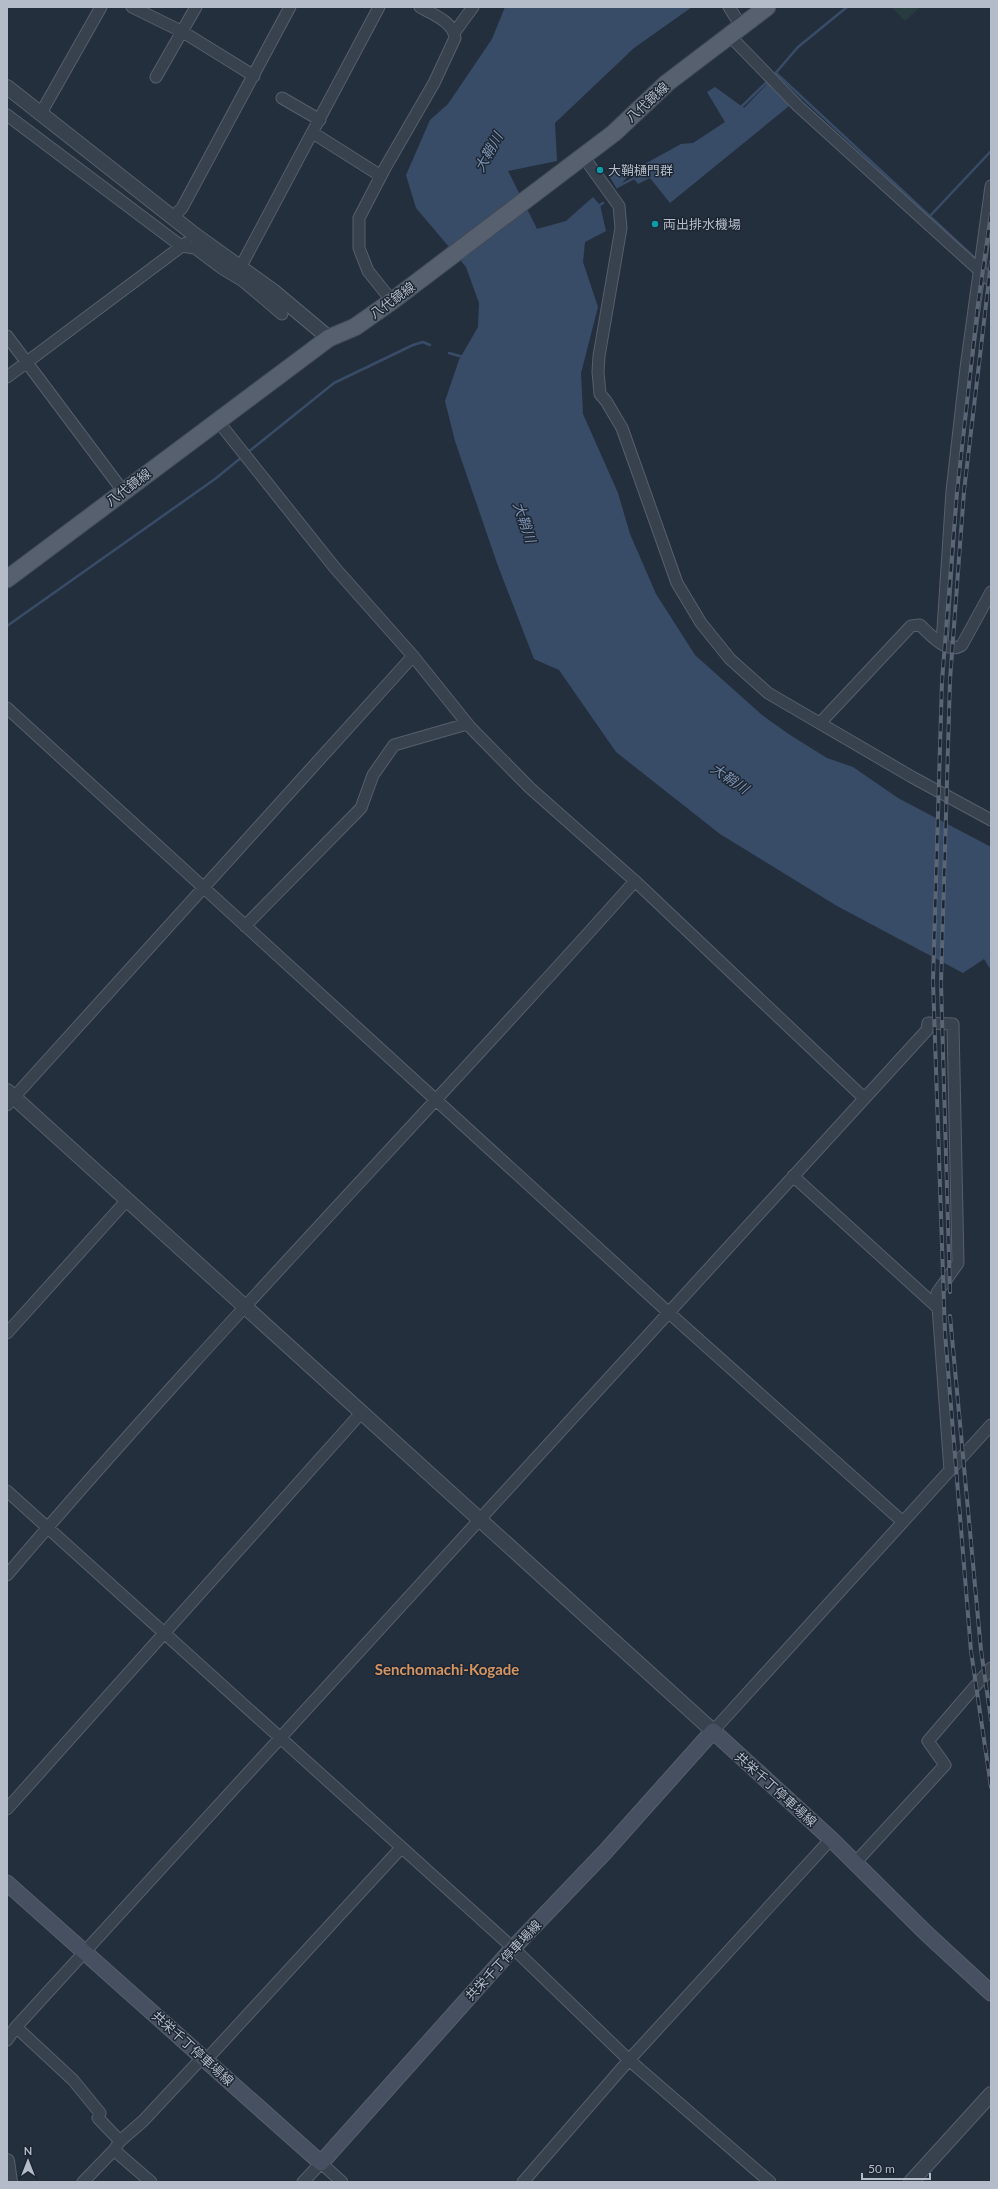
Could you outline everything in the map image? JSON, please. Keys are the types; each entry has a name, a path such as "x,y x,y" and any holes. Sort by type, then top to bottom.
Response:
{"main road":[{"name":"八代鏡線","path":"7,579 217,420 329,338 355,327 529,198 614,133 667,83 767,7"},
{"name":"共栄千丁停車場線","path":"7,1883 86,1951 321,2163 513,1948 605,1852 713,1731 831,1838 855,1863 991,1993"}],"street":[{"path":"41,113 101,7"},
{"path":"132,7 183,32 254,76"},
{"path":"156,77 196,7"},
{"path":"173,217 182,208 290,7"},
{"path":"231,266 313,133 379,7"},
{"path":"420,7 444,21 454,32"},
{"path":"392,301 368,271 359,248 359,218 434,83 452,46 454,32 473,7"},
{"path":"729,7 735,30 772,80 980,266 991,281"},
{"path":"7,87 173,217 260,289 329,338"},
{"path":"282,98 320,120"},
{"path":"7,116 181,246 195,248 231,266"},
{"path":"313,133 381,176"},
{"path":"583,156 626,217 628,234"},
{"path":"942,644 952,491 991,186"},
{"path":"620,209 621,228 598,372 600,394 622,428 677,583 701,623 730,659 768,693 912,777 991,820"},
{"path":"7,377 195,236"},
{"path":"260,289 282,314"},
{"path":"7,336 28,362 123,491"},
{"path":"217,420 335,568 413,656 467,724 530,788 635,881 864,1098"},
{"path":"820,723 911,626 920,625 942,644 950,648 957,648 962,645 991,592"},
{"path":"413,656 10,1098 127,1200 246,1307 713,1731 991,1425"},
{"path":"7,708 668,1312 903,1522"},
{"path":"245,926 361,808 373,774 394,745 467,724"},
{"path":"7,1575 48,1527 246,1307 545,982 635,881"},
{"path":"7,2040 16,2027 927,1030 928,1023 953,1024 958,1263 938,1293 950,1470"},
{"path":"794,1176 938,1308"},
{"path":"7,1333 127,1200"},
{"path":"7,1809 163,1632 361,1413"},
{"path":"7,1491 513,1948 629,2060 770,2182"},
{"path":"855,1863 945,1765 928,1741 991,1668"},
{"path":"523,2182 629,2060 831,1838"},
{"path":"83,2182 200,2060 206,2060 402,1848"},
{"path":"16,2027 74,2080 100,2113 98,2118 115,2148 143,2182"},
{"path":"911,2182 991,2094"},
{"path":"115,2148 151,2182"},
{"path":"7,2161 10,2182"},
{"path":"303,2182 321,2163 342,2182"}],"green space":[{"path":"892,7 920,7 905,21"}],"water":[{"name":"大鞘川","path":"505,7 692,7 634,48 555,123 557,161 508,171 537,229 566,221 593,197 600,205 606,231 585,242 583,262 598,307 581,373 583,414 618,493 630,534 656,594 695,655 762,715 790,735 827,758 853,767 898,798 991,847 991,970 984,959 963,973 837,906 720,834 616,752 559,670 534,659 498,566 455,441 445,401 459,360 478,327 479,303 466,267 416,208 406,175 430,120 448,104 492,39"},
{"path":"769,82 789,106 670,203 650,178 638,184 630,174 617,189 608,174 624,164 632,171 681,144 693,143 725,122 707,92 715,87 744,108"}],"waterway":[{"path":"773,76 798,47 847,7"},
{"path":"776,73 977,260"},
{"path":"740,108 768,81"},
{"path":"930,216 991,151"},
{"path":"619,186 636,177"},
{"path":"984,266 991,272"},
{"path":"247,453 334,383 413,345 423,342 430,345"},
{"path":"449,353 463,357"},
{"path":"7,626 215,479 242,457"}],"railway":[{"path":"991,214 978,304 957,492 942,681 933,981 945,1333 971,1651 991,1787"},
{"path":"950,1292 941,983 950,680 964,491 991,262"},
{"path":"950,1316 981,1650 991,1720"}],"place":[{"name":"大鞘樋門群","path":"600,170"},
{"name":"両出排水機場","path":"655,224"}],"district":[{"name":"Senchomachi-Kogade","path":"447,1669"}]}
